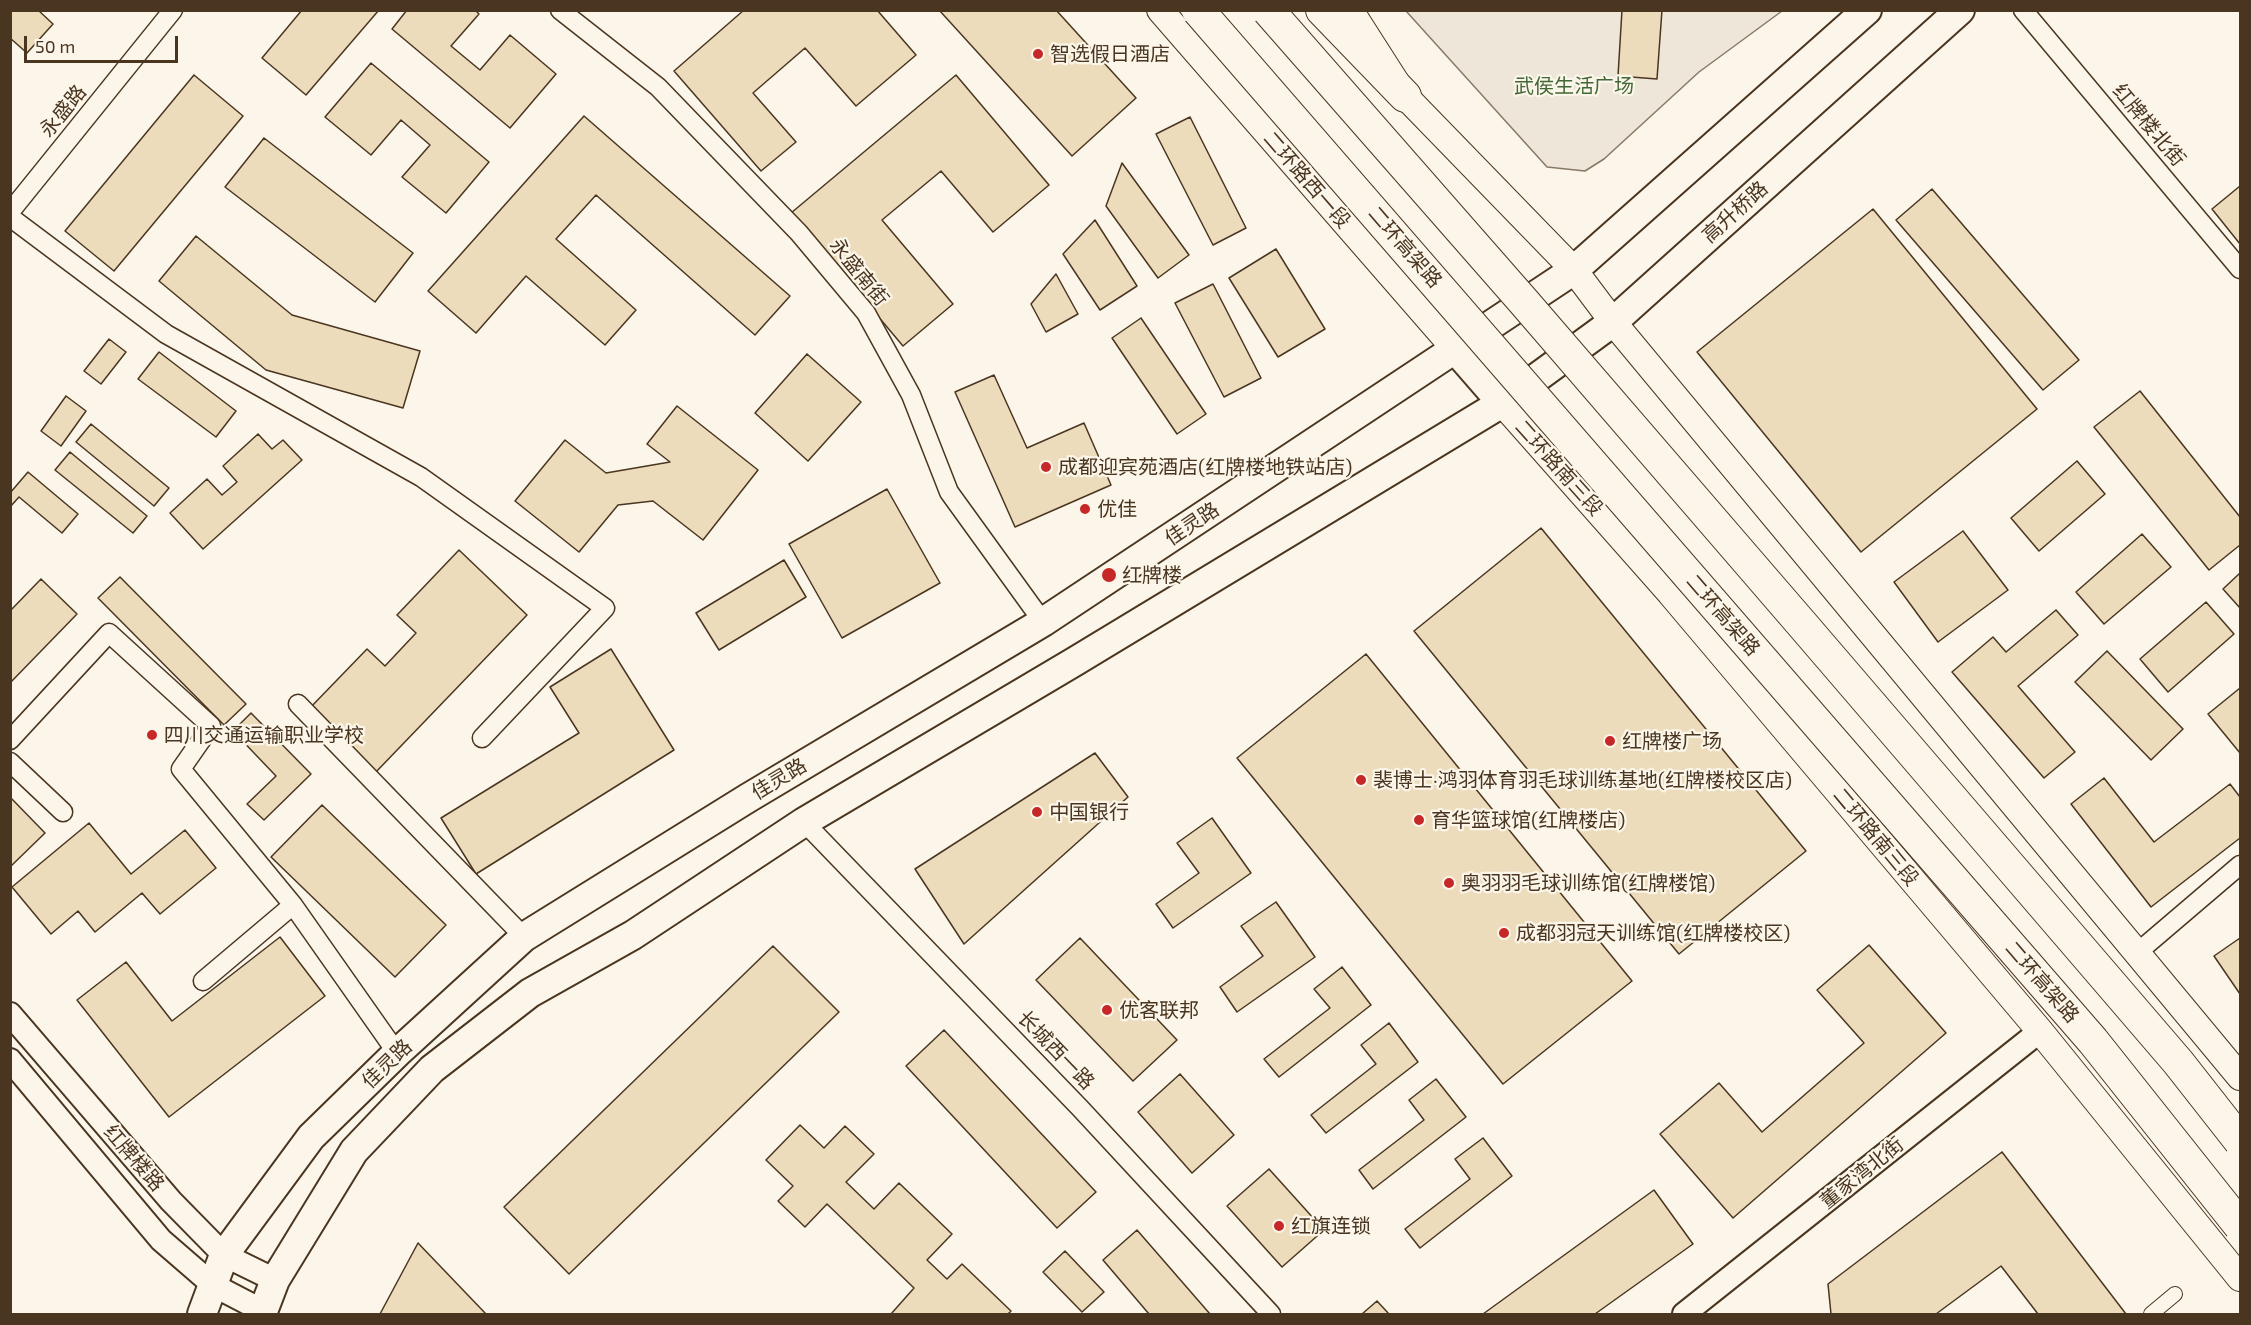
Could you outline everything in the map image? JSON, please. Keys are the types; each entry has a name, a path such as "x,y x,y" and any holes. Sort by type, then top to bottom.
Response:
{"highway":[{"name":"二环高架路","path":"1198,10 2093,1041 2241,1226"},
{"path":"1268,10 1794,614 2178,1062 2241,1141"},
{"path":"1322,10 1405,96"}],"main road":[{"name":"二环路西一段","path":"1160,10 1455,349"},
{"path":"1350,10 1405,96 1574,270 1613,322 2241,1077"},
{"path":"1502,403 1455,349 1574,270 1868,10"},
{"name":"高升桥路","path":"1502,403 1613,322 1960,10"},
{"name":"佳灵路","path":"202,1314 224,1255 311,1137 397,1053 524,937 747,798 1043,622 1455,349"},
{"name":"佳灵路","path":"263,1313 275,1280 354,1151 432,1069 530,993 633,935 804,822 1502,403"},
{"name":"二环路南三段","path":"1502,403 1670,593 2040,1031 2241,1278"}],"street":[{"name":"永盛路","path":"10,212 173,10"},
{"name":"永盛南街","path":"560,10 658,87 799,233 866,313 911,395 949,492 1043,622"},
{"name":"红牌楼北街","path":"2024,10 2241,269"},
{"path":"10,217 166,334 420,477 605,608 482,738"},
{"path":"10,740 109,633 211,726 181,769 293,905 397,1053"},
{"path":"298,704 524,937"},
{"path":"10,762 63,812"},
{"name":"长城西一路","path":"804,822 1080,1108 1271,1314"},
{"path":"2138,952 2241,865"},
{"path":"204,981 293,905"},
{"name":"红牌楼路","path":"10,1014 171,1201 224,1255 275,1280"},
{"name":"董家湾北街","path":"1684,1314 2040,1031"},
{"name":"红牌楼路","path":"10,1060 161,1239 213,1285 263,1313"},
{"path":"2151,1314 2175,1294"}],"green space":[{"name":"武侯生活广场","path":"1406,11 1782,11 1699,72 1604,159 1585,171 1547,167"}],"building":[{"path":"10,10 38,10 53,24 27,53 10,38"},
{"path":"302,10 379,10 306,95 262,58"},
{"path":"407,10 475,10 479,14 451,46 480,70 510,35 556,74 510,128 392,29"},
{"path":"744,10 877,10 916,55 856,106 805,48 753,93 796,142 761,171 674,71"},
{"name":"智选假日酒店","path":"939,10 1056,10 1136,98 1072,156"},
{"path":"1622,10 1662,10 1657,79 1618,76"},
{"path":"371,63 489,162 446,213 402,177 430,145 401,120 371,155 325,117"},
{"path":"194,75 243,116 114,271 65,231"},
{"path":"956,75 1049,185 993,232 941,171 882,220 953,304 903,346 791,213"},
{"path":"584,116 790,296 755,335 596,195 556,239 636,310 605,345 526,276 476,333 428,291"},
{"path":"1190,117 1246,228 1213,245 1156,134"},
{"path":"264,138 413,253 375,302 225,187"},
{"path":"1122,163 1189,255 1158,278 1106,206"},
{"path":"2240,186 2240,244 2212,209"},
{"path":"1932,189 2079,360 2043,390 1896,220"},
{"path":"1873,209 2037,409 1861,552 1697,352"},
{"path":"1095,220 1137,286 1100,310 1063,254"},
{"path":"196,236 292,315 420,351 403,408 266,370 159,281"},
{"path":"1276,249 1325,329 1278,357 1229,278"},
{"path":"1056,274 1078,314 1046,332 1031,304"},
{"path":"1213,284 1261,378 1224,397 1175,303"},
{"path":"1141,318 1206,414 1177,434 1112,338"},
{"path":"109,339 126,352 101,384 84,371"},
{"path":"159,352 236,411 216,437 138,379"},
{"path":"807,354 861,402 808,461 755,413"},
{"name":"成都迎宾苑酒店(红牌楼地铁站店)","path":"994,375 1027,448 1084,423 1111,485 1015,527 955,392"},
{"path":"2140,391 2240,517 2240,545 2209,570 2094,427"},
{"path":"66,396 86,411 61,446 41,431"},
{"path":"677,406 758,470 703,540 653,501 618,505 579,552 515,501 565,440 606,473 670,462 647,444"},
{"path":"91,424 169,488 154,506 76,442"},
{"path":"258,434 272,449 283,440 302,460 203,549 170,513 207,479 222,495 237,482 223,466"},
{"path":"70,452 147,516 133,533 55,470"},
{"path":"2077,461 2105,494 2039,551 2011,518"},
{"path":"28,472 78,514 62,533 19,497 10,507 10,493"},
{"path":"887,489 940,583 842,638 789,544"},
{"name":"红牌楼广场","path":"1541,528 1806,851 1679,954 1414,631"},
{"path":"1963,531 2008,590 1938,642 1894,582"},
{"path":"2142,534 2171,567 2104,624 2076,592"},
{"path":"459,550 527,615 375,773 308,710 367,649 385,666 416,633 397,615"},
{"path":"784,560 806,597 719,650 696,613"},
{"path":"2240,573 2240,608 2223,589"},
{"path":"120,577 246,704 224,725 98,598"},
{"path":"41,579 77,614 10,683 10,611"},
{"path":"2206,602 2234,634 2168,692 2140,659"},
{"path":"2056,610 2078,635 2018,686 2075,752 2044,778 1952,672 1993,637 2006,652"},
{"path":"611,649 674,750 476,874 441,818 579,733 550,687"},
{"path":"2107,651 2183,729 2151,760 2075,682"},
{"path":"1366,654 1632,981 1503,1084 1237,758"},
{"path":"2240,688 2240,753 2208,714"},
{"path":"251,713 311,774 264,820 247,804 276,776 233,731"},
{"path":"1095,753 1128,797 964,944 915,869"},
{"path":"2104,778 2154,842 2230,784 2240,797 2240,838 2151,907 2071,804"},
{"path":"10,797 45,833 10,867"},
{"path":"322,805 446,925 395,977 271,857"},
{"path":"1212,818 1251,873 1173,928 1156,904 1199,873 1177,843"},
{"path":"89,823 131,874 185,830 216,868 160,914 142,893 95,932 78,911 51,934 12,887"},
{"path":"1276,902 1315,957 1237,1012 1220,987 1263,956 1241,926"},
{"path":"280,937 325,996 169,1117 77,1000 126,962 172,1021"},
{"name":"优客联邦","path":"1080,938 1177,1040 1133,1081 1036,980"},
{"path":"2240,938 2240,994 2214,956"},
{"path":"1869,945 1946,1033 1733,1218 1660,1134 1719,1083 1762,1132 1864,1043 1817,990"},
{"path":"773,946 839,1012 569,1274 504,1207"},
{"path":"1342,967 1371,1005 1279,1077 1264,1059 1330,1008 1314,989"},
{"path":"1389,1023 1418,1062 1326,1133 1311,1115 1376,1064 1361,1045"},
{"path":"944,1030 1096,1192 1057,1228 906,1066"},
{"path":"1180,1074 1234,1135 1192,1173 1138,1112"},
{"path":"1436,1079 1466,1117 1373,1189 1359,1170 1424,1120 1409,1100"},
{"path":"800,1125 824,1148 845,1126 874,1154 846,1182 874,1209 899,1183 952,1234 927,1260 947,1279 962,1264 1011,1311 1008,1314 891,1314 914,1288 827,1204 805,1227 778,1201 793,1186 766,1160"},
{"path":"1483,1138 1512,1176 1420,1248 1405,1229 1470,1179 1455,1159"},
{"path":"2002,1152 2126,1314 2038,1314 2001,1266 1936,1314 1831,1314 1828,1284"},
{"path":"1269,1169 1324,1230 1282,1267 1227,1206"},
{"path":"1654,1190 1693,1244 1595,1314 1483,1314"},
{"path":"1137,1230 1210,1314 1149,1314 1103,1260"},
{"path":"418,1243 486,1314 380,1314"},
{"path":"1065,1251 1104,1292 1082,1312 1043,1272"},
{"path":"1377,1301 1389,1314 1362,1314"}],"place":[{"name":"智选假日酒店","path":"1038,54"},
{"name":"成都迎宾苑酒店(红牌楼地铁站店)","path":"1046,467"},
{"name":"优佳","path":"1085,509"},
{"name":"红牌楼","path":"1109,575"},
{"name":"四川交通运输职业学校","path":"152,735"},
{"name":"红牌楼广场","path":"1610,741"},
{"name":"裴博士·鸿羽体育羽毛球训练基地(红牌楼校区店)","path":"1361,780"},
{"name":"中国银行","path":"1037,812"},
{"name":"育华篮球馆(红牌楼店)","path":"1419,820"},
{"name":"奥羽羽毛球训练馆(红牌楼馆)","path":"1449,883"},
{"name":"成都羽冠天训练馆(红牌楼校区)","path":"1504,933"},
{"name":"优客联邦","path":"1107,1010"},
{"name":"红旗连锁","path":"1279,1226"}]}
